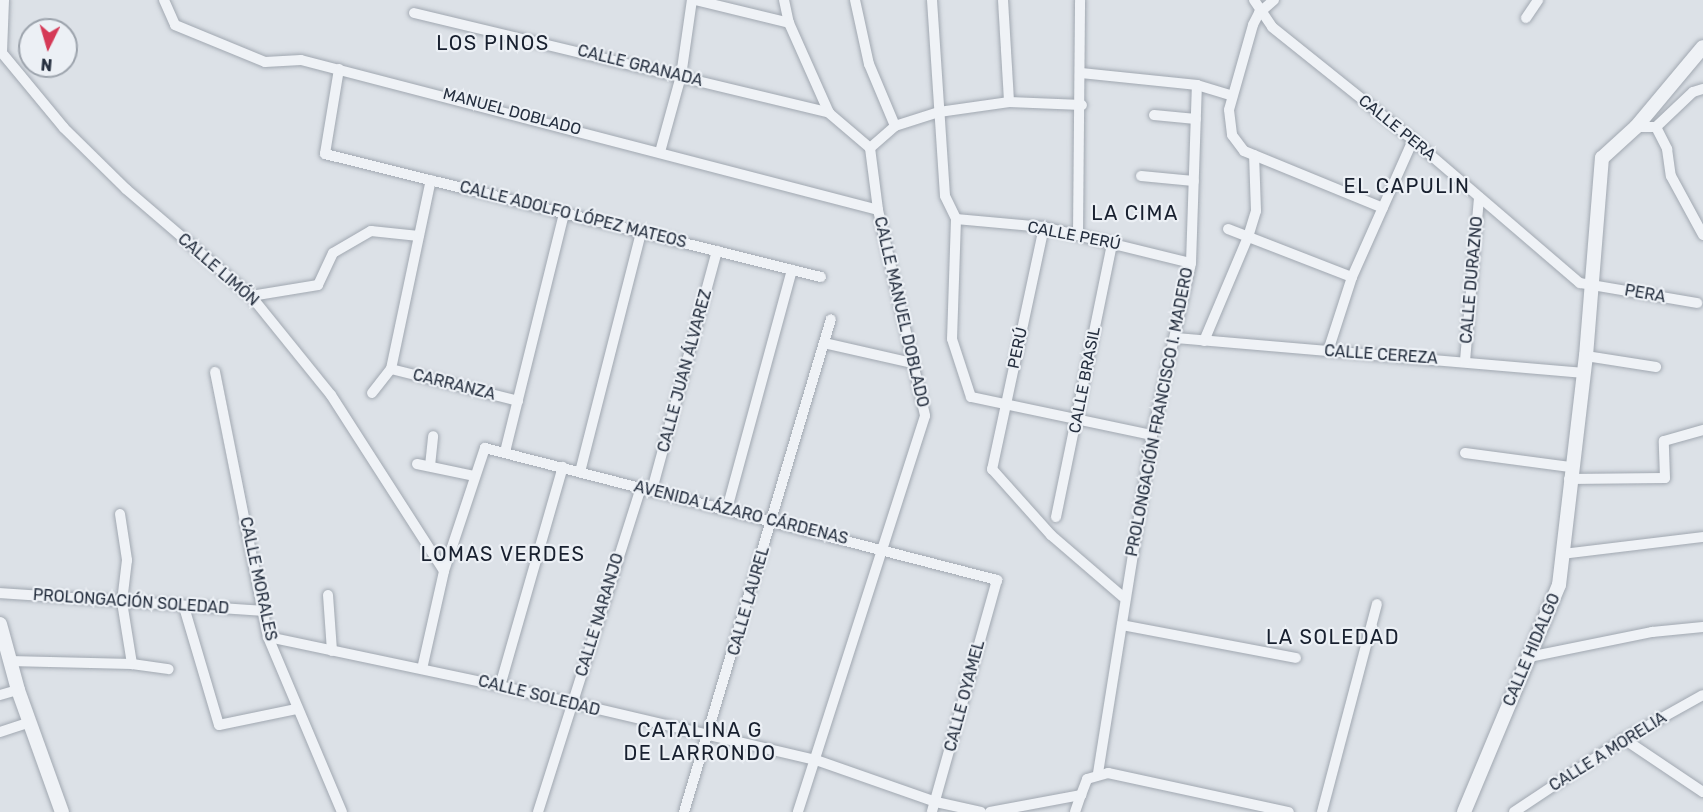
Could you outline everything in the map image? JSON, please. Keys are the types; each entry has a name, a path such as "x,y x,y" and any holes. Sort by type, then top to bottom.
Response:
{"street":[{"name":"CALLE LIMÓN","path":"4,0 2,53 64,128 126,189 251,296 332,394 444,571"},
{"name":"MANUEL DOBLADO","path":"164,0 175,25 265,62 301,60 339,69 878,210"},
{"path":"660,152 681,76 694,0 789,22"},
{"path":"784,0 789,22 829,113 873,146 893,129 939,111 1009,102 1082,105"},
{"path":"855,0 869,64 893,129"},
{"path":"932,0 945,196 956,219 952,339 971,397 1152,435"},
{"path":"1003,0 1009,102"},
{"path":"1078,235 1082,105 1080,0"},
{"path":"1254,0 1259,13"},
{"path":"1274,0 1259,13 1253,25 1232,96 1232,135 1244,151 1383,208"},
{"path":"1526,18 1538,0"},
{"name":"CALLE GRANADA","path":"414,13 829,113"},
{"name":"CALLE PERA","path":"1259,13 1272,27 1413,140 1580,283 1593,285"},
{"name":"CALLE HIDALGO","path":"1464,812 1559,585 1570,473 1585,373 1602,158 1636,127 1703,47"},
{"name":"CALLE ADOLFO LÓPEZ MATEOS","path":"339,69 325,154 821,277"},
{"path":"1081,73 1197,85 1232,96"},
{"name":"PROLONGACIÓN FRANCISCO I. MADERO","path":"1098,773 1122,626 1123,597 1152,435 1176,339 1191,263 1197,85"},
{"path":"1636,127 1656,127 1692,92 1703,89"},
{"path":"1154,115 1196,119"},
{"path":"1656,127 1667,149 1671,176 1703,235"},
{"path":"1328,351 1352,277 1413,140"},
{"name":"CALLE MANUEL DOBLADO","path":"798,812 925,417 878,210 873,146"},
{"path":"1204,340 1248,237 1256,211 1254,155"},
{"path":"1140,176 1194,181"},
{"path":"372,393 391,369 431,180"},
{"name":"CALLE DURAZNO","path":"1465,361 1479,198"},
{"path":"505,452 564,213"},
{"name":"CALLE PERÚ","path":"956,219 1044,227 1191,263"},
{"name":"PERÚ","path":"1044,227 992,469 1051,535 1123,597"},
{"path":"1228,229 1352,277"},
{"path":"251,296 318,285 333,253 371,231 419,236"},
{"path":"580,471 641,232"},
{"name":"CALLE BRASIL","path":"1056,517 1112,243"},
{"name":"CALLE JUAN ÁLVAREZ","path":"646,489 717,251"},
{"path":"727,509 792,270"},
{"name":"PERA","path":"1593,285 1697,303"},
{"name":"CALLE LAUREL","path":"684,812 710,735 831,319"},
{"name":"CALLE CEREZA","path":"1176,339 1465,361 1585,373"},
{"path":"824,343 913,363"},
{"path":"1586,356 1656,368"},
{"name":"CARRANZA","path":"391,369 518,401"},
{"name":"CALLE MORALES","path":"215,372 268,637 296,708 342,812"},
{"path":"1465,453 1570,473 1665,478 1664,441 1703,430"},
{"path":"430,466 434,436"},
{"name":"AVENIDA LÁZARO CÁRDENAS","path":"474,476 485,448 997,580"},
{"path":"417,464 474,476 444,571 422,669"},
{"path":"500,686 563,467"},
{"name":"CALLE NARANJO","path":"538,812 646,489"},
{"path":"120,514 127,560 122,602 132,664"},
{"path":"1562,554 1703,537"},
{"name":"CALLE OYAMEL","path":"934,807 997,580"},
{"name":"PROLONGACIÓN SOLEDAD","path":"0,593 263,611"},
{"path":"328,595 332,651"},
{"path":"1322,812 1377,604"},
{"path":"184,607 219,725 296,708"},
{"path":"0,624 18,690 62,812"},
{"path":"1122,626 1296,658"},
{"path":"1529,657 1652,632 1703,627"},
{"name":"CALLE SOLEDAD","path":"268,637 500,686 572,705 816,760 934,807 981,812"},
{"path":"9,661 132,664 169,669"},
{"path":"0,695 18,690"},
{"name":"CALLE A MORELIA","path":"1514,812 1624,739 1703,696"},
{"path":"0,732 30,722"},
{"path":"1624,739 1703,792"},
{"path":"1075,812 1087,779 1098,773 1289,812"},
{"path":"990,812 1081,795"}],"district":[{"name":"LOS PINOS","path":"493,43"},
{"name":"EL CAPULIN","path":"1407,186"},
{"name":"LA CIMA","path":"1135,213"},
{"name":"LOMAS VERDES","path":"503,554"},
{"name":"LA SOLEDAD","path":"1333,637"},
{"name":"CATALINA G DE LARRONDO","path":"700,742"}]}
